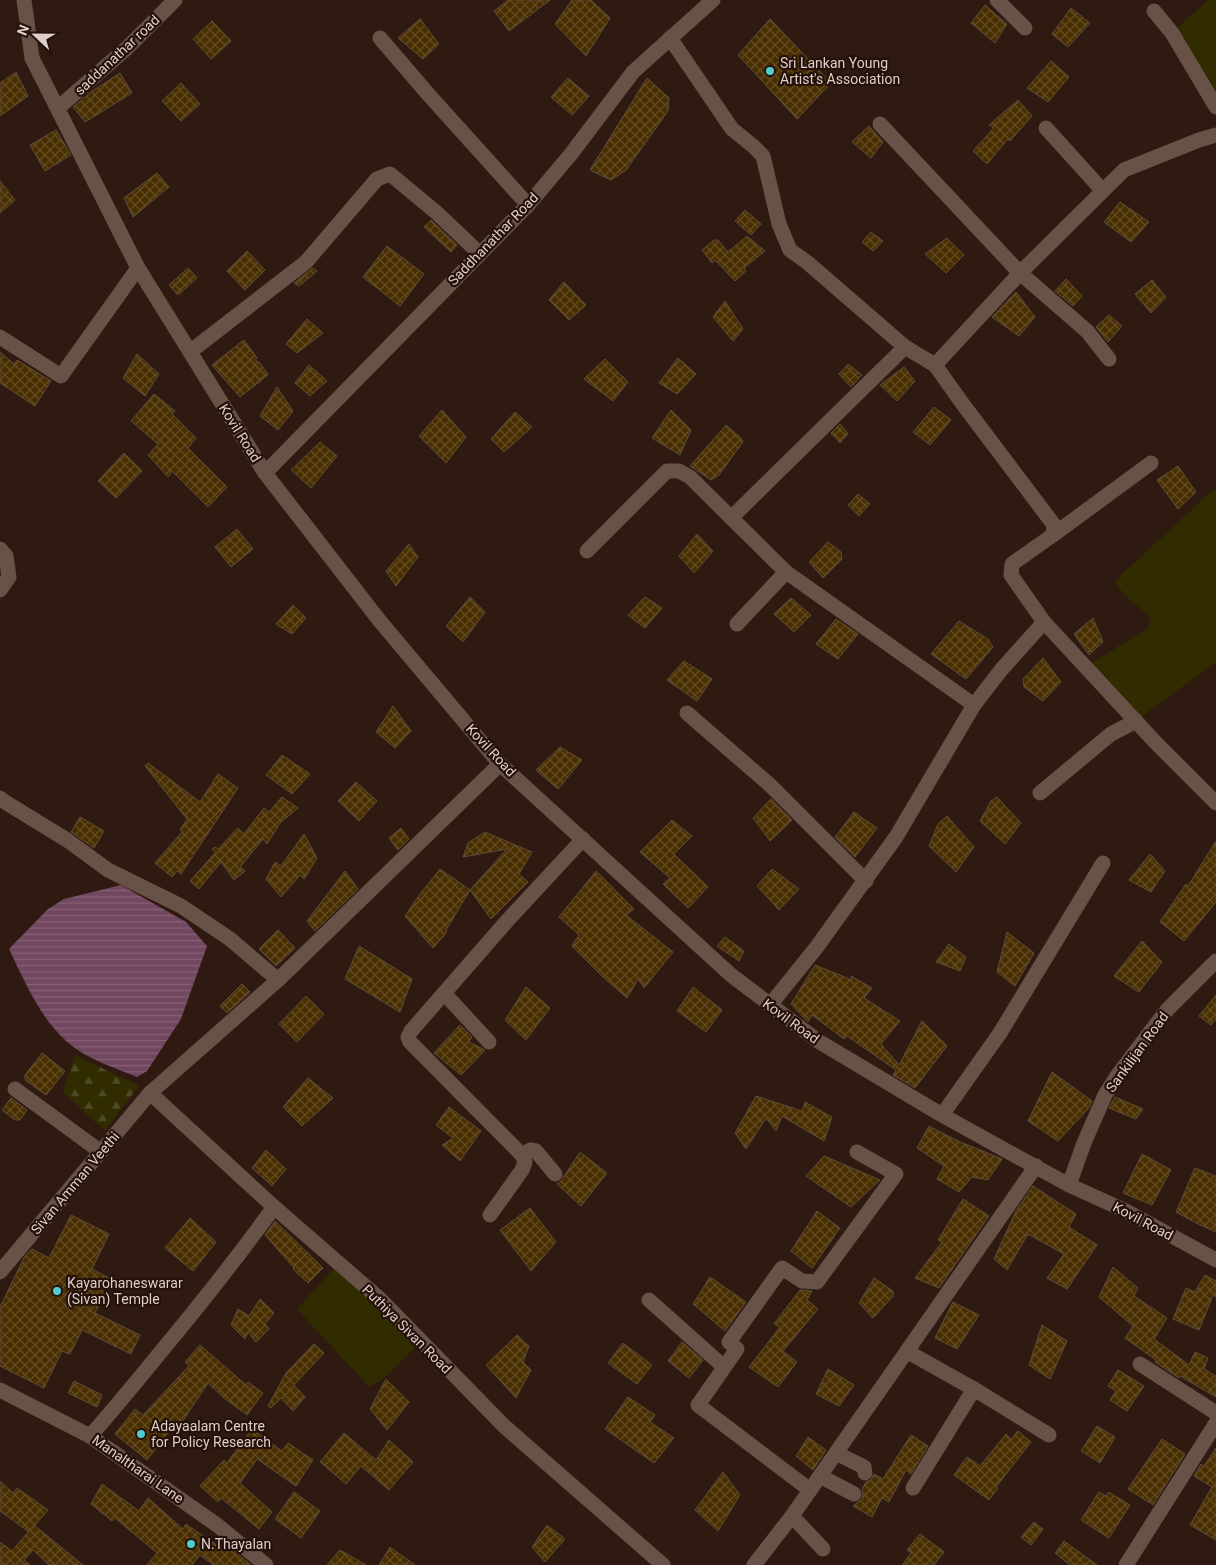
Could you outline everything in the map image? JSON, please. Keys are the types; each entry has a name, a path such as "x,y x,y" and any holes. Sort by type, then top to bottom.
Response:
{"street":[{"name":"Kovil Road","path":"24,0 32,58 138,268 265,472 378,620 500,764 731,975 818,1041 942,1115 1069,1185 1126,1211 1216,1260"},
{"name":"saddanathar road","path":"58,108 127,48 175,0"},
{"name":"Saddhanathar Road","path":"265,472 528,205 571,154 633,72 713,0"},
{"path":"997,0 1025,28"},
{"path":"1154,12 1172,33 1216,107"},
{"path":"380,38 528,205"},
{"path":"670,38 732,129 763,156 779,224 790,250 808,263 905,346 935,365 1054,525 1053,535"},
{"path":"880,124 1020,273 1088,331 1109,359"},
{"path":"1046,128 1102,191"},
{"path":"935,365 1020,273 1124,170 1216,135"},
{"path":"192,351 306,262 377,179 390,174 437,213 480,254"},
{"path":"0,337 60,376 138,268 192,351 265,472"},
{"path":"731,518 905,346"},
{"path":"1151,463 1012,564 1011,575 1044,622 1136,721 1216,803"},
{"path":"587,551 667,472 679,471 690,477 786,572 974,704"},
{"path":"0,549 6,556 10,578 0,590"},
{"path":"736,624 786,572"},
{"path":"770,1005 816,948 896,838 974,704 1001,670 1044,622"},
{"path":"687,713 771,786 866,881"},
{"path":"1040,793 1110,734 1136,721"},
{"name":"Sivan Amman Veethi","path":"0,1272 150,1093 278,980 500,764"},
{"path":"0,798 66,840 108,870 181,906 230,939 278,980"},
{"path":"490,1215 522,1170 525,1162 522,1155 410,1042 408,1037 444,993 583,839"},
{"path":"942,1115 1000,1033 1103,862"},
{"name":"Sankilijan Road","path":"1069,1185 1084,1143 1117,1076 1167,1010 1216,961"},
{"path":"444,993 489,1042"},
{"path":"15,1088 101,1152"},
{"name":"Puthiya Sivan Road","path":"150,1093 274,1208 381,1300 504,1426 663,1565"},
{"path":"522,1155 530,1150 536,1151 555,1174"},
{"path":"810,1490 698,1405 737,1349 729,1342 782,1268 802,1281 817,1282 896,1174 856,1152"},
{"path":"754,1565 792,1516 908,1352 1036,1166"},
{"path":"90,1436 199,1307 274,1208"},
{"path":"649,1300 724,1367"},
{"path":"908,1352 974,1389 1049,1435"},
{"path":"1140,1364 1216,1413"},
{"path":"913,1488 974,1389"},
{"name":"Manaltharai Lane","path":"0,1390 90,1436 217,1525 266,1565"},
{"path":"1126,1565 1216,1424"},
{"path":"836,1453 864,1467 865,1473"},
{"path":"820,1476 854,1494"},
{"path":"792,1516 822,1549"}],"green space":[{"path":"1208,0 1216,0 1216,107 1172,33"},
{"path":"1216,489 1216,662 1136,721 1086,667 1149,627 1151,618 1125,595 1115,583 1122,574"},
{"path":"75,1055 139,1086 105,1131 63,1092"},
{"path":"338,1264 421,1341 387,1376 369,1387 297,1309"}],"shaded area":[{"path":"121,885 186,922 207,946 181,1019 147,1071 137,1077 84,1054 58,1033 39,1007 9,949 48,909 64,899"}],"building":[{"path":"508,0 550,0 509,31 494,11"},
{"path":"572,0 591,0 610,18 586,56 555,24"},
{"path":"985,5 1007,24 995,43 971,23"},
{"path":"1071,8 1090,23 1068,47 1052,34"},
{"path":"420,19 439,44 423,59 398,38"},
{"path":"770,19 831,83 797,119 738,55"},
{"path":"212,21 231,41 211,59 193,39"},
{"path":"1051,61 1069,77 1048,102 1027,88"},
{"path":"16,72 28,96 0,116 0,83"},
{"path":"120,73 132,93 85,122 73,107 91,92"},
{"path":"568,78 589,96 572,115 551,97"},
{"path":"647,78 669,98 668,111 626,170 611,180 590,170"},
{"path":"181,83 200,104 181,121 162,101"},
{"path":"1018,100 1032,116 1010,141 1008,139 987,164 973,151 994,128 989,125"},
{"path":"869,126 883,142 871,158 852,142"},
{"path":"56,130 71,155 45,171 30,145"},
{"path":"157,173 169,187 133,217 124,198"},
{"path":"0,181 15,200 0,213"},
{"path":"1120,202 1149,222 1131,242 1104,222"},
{"path":"745,210 761,224 751,235 735,221"},
{"path":"431,220 457,245 451,252 424,227"},
{"path":"871,232 883,241 873,251 862,242"},
{"path":"747,236 765,251 744,268 746,271 735,281 715,260 712,263 702,250 714,240 718,240 728,252"},
{"path":"947,238 964,255 946,273 925,254"},
{"path":"387,246 424,274 400,306 363,277"},
{"path":"247,251 265,270 245,290 227,271"},
{"path":"188,268 197,278 178,295 169,285"},
{"path":"313,268 317,271 299,286 294,283"},
{"path":"1066,279 1082,296 1073,306 1055,291"},
{"path":"1152,280 1166,297 1151,313 1135,294"},
{"path":"564,282 586,305 569,320 549,300"},
{"path":"1016,292 1035,317 1019,336 992,317"},
{"path":"725,301 743,329 733,341 713,317"},
{"path":"1109,315 1122,326 1108,342 1096,327"},
{"path":"307,319 323,333 297,353 286,344"},
{"path":"244,340 257,358 255,360 260,363 268,375 240,397 212,365"},
{"path":"0,352 14,364 17,360 51,381 35,406 0,383"},
{"path":"137,354 159,374 145,396 123,378"},
{"path":"678,358 696,374 677,394 659,383"},
{"path":"605,359 628,382 613,401 584,379"},
{"path":"848,364 862,375 851,387 839,374"},
{"path":"309,365 327,381 310,396 295,383"},
{"path":"904,367 915,381 897,401 880,385"},
{"path":"277,387 293,411 278,430 260,416"},
{"path":"154,394 175,411 172,414 196,438 188,448 227,487 208,507 172,471 168,477 148,455 158,444 131,421"},
{"path":"934,407 951,420 930,445 913,432"},
{"path":"442,410 466,437 446,463 419,436"},
{"path":"671,410 691,430 680,455 652,438"},
{"path":"515,412 532,427 504,452 491,439"},
{"path":"840,424 848,434 840,443 831,433"},
{"path":"726,425 743,442 719,475 711,480 690,466"},
{"path":"320,442 337,456 311,488 291,470"},
{"path":"124,453 142,471 116,498 98,481"},
{"path":"1178,466 1196,492 1178,509 1157,480"},
{"path":"858,494 870,504 859,516 848,505"},
{"path":"237,529 253,549 231,567 215,547"},
{"path":"697,534 713,551 694,573 679,556"},
{"path":"828,542 841,552 842,559 823,578 809,562"},
{"path":"409,544 418,557 396,586 386,571"},
{"path":"470,597 485,612 463,642 446,626"},
{"path":"645,597 662,608 645,628 628,615"},
{"path":"791,598 811,615 794,632 774,614"},
{"path":"293,605 306,618 292,634 276,624"},
{"path":"1093,618 1103,642 1089,655 1074,634"},
{"path":"836,619 858,634 838,659 816,644"},
{"path":"959,621 988,639 993,647 966,679 931,654"},
{"path":"1043,658 1061,682 1043,701 1024,687 1023,679"},
{"path":"684,661 712,679 697,701 667,680"},
{"path":"393,706 411,731 395,748 376,732"},
{"path":"560,747 582,760 558,789 536,770"},
{"path":"282,755 310,774 292,794 266,775"},
{"path":"148,763 200,802 218,774 238,788 181,874 177,871 172,877 155,863 183,831 180,830 187,819 145,766"},
{"path":"356,782 377,801 359,821 338,801"},
{"path":"282,797 298,808 280,823 267,844 263,839 240,867 245,871 234,880 221,862 199,889 190,881 215,853 212,849 215,847 218,849 238,828 244,834 264,808 269,812"},
{"path":"997,797 1021,823 1005,844 980,821 991,801"},
{"path":"771,799 792,820 770,841 753,818"},
{"path":"854,812 877,828 855,857 835,837"},
{"path":"947,816 974,847 956,872 929,846 938,824"},
{"path":"80,817 104,831 94,848 71,832"},
{"path":"672,820 692,836 674,854 708,887 688,908 663,884 670,878 640,852"},
{"path":"401,828 409,839 398,850 389,838"},
{"path":"485,832 532,852 519,874 528,882 491,919 470,890 507,849 463,857 468,843"},
{"path":"304,834 317,858 304,879 300,875 281,897 266,879 275,862 281,866"},
{"path":"1216,841 1216,902 1184,941 1160,922 1186,884 1188,886"},
{"path":"1150,854 1165,871 1151,892 1129,880"},
{"path":"440,869 470,890 446,930 447,932 433,948 405,916"},
{"path":"772,869 799,889 779,910 757,886"},
{"path":"345,871 358,889 315,931 307,921"},
{"path":"596,871 634,909 626,915 673,952 644,988 638,979 627,998 572,946 579,935 559,917"},
{"path":"278,930 295,948 276,966 259,949"},
{"path":"1007,932 1034,953 1015,986 997,972"},
{"path":"725,937 744,951 739,961 717,946"},
{"path":"1142,941 1162,962 1139,992 1114,976"},
{"path":"949,944 966,957 960,971 936,962"},
{"path":"359,946 412,979 400,1012 345,979"},
{"path":"815,965 852,980 851,976 872,988 864,998 900,1021 881,1044 899,1065 922,1021 947,1046 915,1088 893,1075 896,1070 847,1036 844,1039 812,1015 808,1022 791,1004"},
{"path":"242,984 250,992 227,1013 220,1006"},
{"path":"526,987 550,1008 526,1040 505,1020"},
{"path":"693,987 722,1010 706,1032 677,1011"},
{"path":"1216,995 1216,1019 1211,1025 1199,1016"},
{"path":"306,996 324,1014 297,1042 279,1024"},
{"path":"460,1025 472,1037 469,1042 485,1050 461,1075 434,1053"},
{"path":"42,1053 65,1071 46,1095 25,1080 25,1075"},
{"path":"1052,1072 1092,1101 1089,1108 1058,1141 1028,1121"},
{"path":"308,1078 333,1098 302,1126 283,1107"},
{"path":"756,1096 802,1111 805,1102 832,1117 824,1141 782,1116 776,1131 766,1118 746,1149 735,1133"},
{"path":"1115,1097 1143,1109 1136,1119 1109,1108"},
{"path":"11,1098 27,1110 20,1120 15,1120 2,1110"},
{"path":"449,1107 481,1131 460,1161 442,1145 453,1138 436,1125"},
{"path":"929,1126 958,1141 1002,1159 988,1180 972,1177 959,1192 937,1179 944,1166 917,1148"},
{"path":"266,1150 286,1169 272,1186 252,1168"},
{"path":"580,1152 607,1173 581,1206 557,1184"},
{"path":"1142,1154 1171,1170 1152,1205 1123,1193"},
{"path":"824,1156 880,1180 851,1207 806,1176"},
{"path":"1195,1168 1216,1176 1216,1232 1176,1212"},
{"path":"1033,1186 1076,1214 1069,1227 1097,1245 1067,1289 1047,1278 1064,1254 1028,1234 1007,1270 994,1259 1016,1211"},
{"path":"963,1199 989,1216 939,1288 915,1278 942,1242 938,1240"},
{"path":"530,1208 556,1242 531,1271 500,1230"},
{"path":"817,1211 840,1228 812,1268 791,1251"},
{"name":"Kayarohaneswarar (Sivan) Temple","path":"71,1215 109,1234 92,1269 111,1279 95,1313 140,1335 131,1354 82,1330 70,1354 62,1351 44,1388 0,1366 0,1307 25,1256 32,1249 49,1258"},
{"path":"190,1218 216,1242 193,1271 165,1248"},
{"path":"275,1221 323,1268 308,1283 293,1269 265,1235"},
{"path":"1113,1267 1138,1288 1134,1296 1167,1318 1154,1339 1189,1365 1195,1352 1208,1358 1204,1369 1216,1376 1216,1397 1180,1376 1179,1378 1125,1338 1133,1326 1099,1297"},
{"path":"1205,1275 1216,1281 1216,1297 1213,1295 1199,1330 1173,1319 1186,1288 1195,1292"},
{"path":"710,1277 746,1302 725,1331 693,1304"},
{"path":"874,1278 893,1291 893,1296 873,1318 859,1303"},
{"path":"800,1290 812,1291 807,1300 818,1309 783,1351 797,1362 778,1387 749,1367 780,1327 774,1324"},
{"path":"260,1299 274,1313 265,1324 269,1329 256,1342 248,1332 245,1339 231,1325 238,1309 249,1316"},
{"path":"953,1302 979,1315 957,1349 935,1338"},
{"path":"1042,1325 1067,1341 1050,1379 1029,1365"},
{"path":"517,1335 529,1346 523,1362 531,1370 516,1398 486,1365"},
{"path":"682,1342 703,1360 689,1378 668,1361"},
{"path":"623,1343 652,1365 637,1384 608,1363"},
{"path":"314,1344 324,1353 294,1385 305,1397 293,1411 281,1398 271,1408 268,1406 286,1373"},
{"path":"200,1345 246,1385 248,1382 263,1393 247,1415 208,1383 180,1425 176,1422 147,1460 115,1434 135,1409 143,1415 189,1366 185,1362"},
{"path":"828,1369 854,1385 839,1406 816,1394"},
{"path":"1118,1370 1144,1386 1127,1411 1110,1400 1116,1391 1108,1386"},
{"path":"386,1379 409,1402 387,1430 370,1409"},
{"path":"74,1381 102,1395 97,1407 68,1393"},
{"path":"628,1397 655,1415 650,1422 674,1438 654,1463 605,1429"},
{"path":"1097,1426 1115,1437 1100,1463 1081,1451"},
{"path":"252,1429 282,1451 288,1443 313,1460 296,1486 257,1459 240,1483 272,1512 259,1529 221,1498 218,1502 200,1486 224,1460 227,1463"},
{"path":"1018,1431 1031,1442 996,1487 998,1488 989,1500 954,1475 967,1457 980,1466 1006,1434 1011,1439"},
{"path":"344,1433 376,1460 389,1440 413,1462 389,1490 361,1466 346,1484 320,1462"},
{"path":"911,1435 928,1446 911,1474 906,1470 889,1502 882,1498 872,1517 853,1506 862,1499 862,1489 874,1474 883,1479"},
{"path":"808,1437 826,1450 813,1470 796,1456"},
{"path":"1162,1439 1185,1454 1153,1505 1128,1489"},
{"path":"1216,1448 1216,1540 1190,1525 1212,1487 1194,1476 1201,1464 1204,1466"},
{"path":"723,1472 740,1495 718,1531 695,1510"},
{"path":"0,1481 13,1493 17,1488 48,1510 29,1532 0,1511"},
{"path":"102,1484 139,1511 148,1498 183,1529 186,1524 221,1548 224,1543 251,1565 214,1565 200,1555 192,1565 147,1565 157,1553 115,1518 112,1521 91,1504"},
{"path":"294,1492 320,1511 301,1538 275,1519"},
{"path":"1099,1492 1106,1496 1109,1492 1130,1505 1109,1538 1081,1520"},
{"path":"1034,1522 1043,1529 1031,1545 1021,1537"},
{"path":"34,1525 83,1565 49,1565 33,1550 24,1560 30,1565 0,1565 0,1542 12,1551"},
{"path":"547,1525 565,1539 545,1562 532,1547"},
{"path":"920,1534 944,1552 934,1565 902,1565 911,1553 907,1550"},
{"path":"1064,1541 1097,1565 1070,1565 1055,1553"},
{"path":"390,1547 415,1565 379,1565"},
{"path":"340,1550 366,1565 327,1565"}],"place":[{"name":"Sri Lankan Young Artist's Association","path":"770,71"},
{"name":"Kayarohaneswarar (Sivan) Temple","path":"57,1291"},
{"name":"Adayaalam Centre for Policy Research","path":"141,1434"},
{"name":"N.Thayalan","path":"191,1544"}]}
